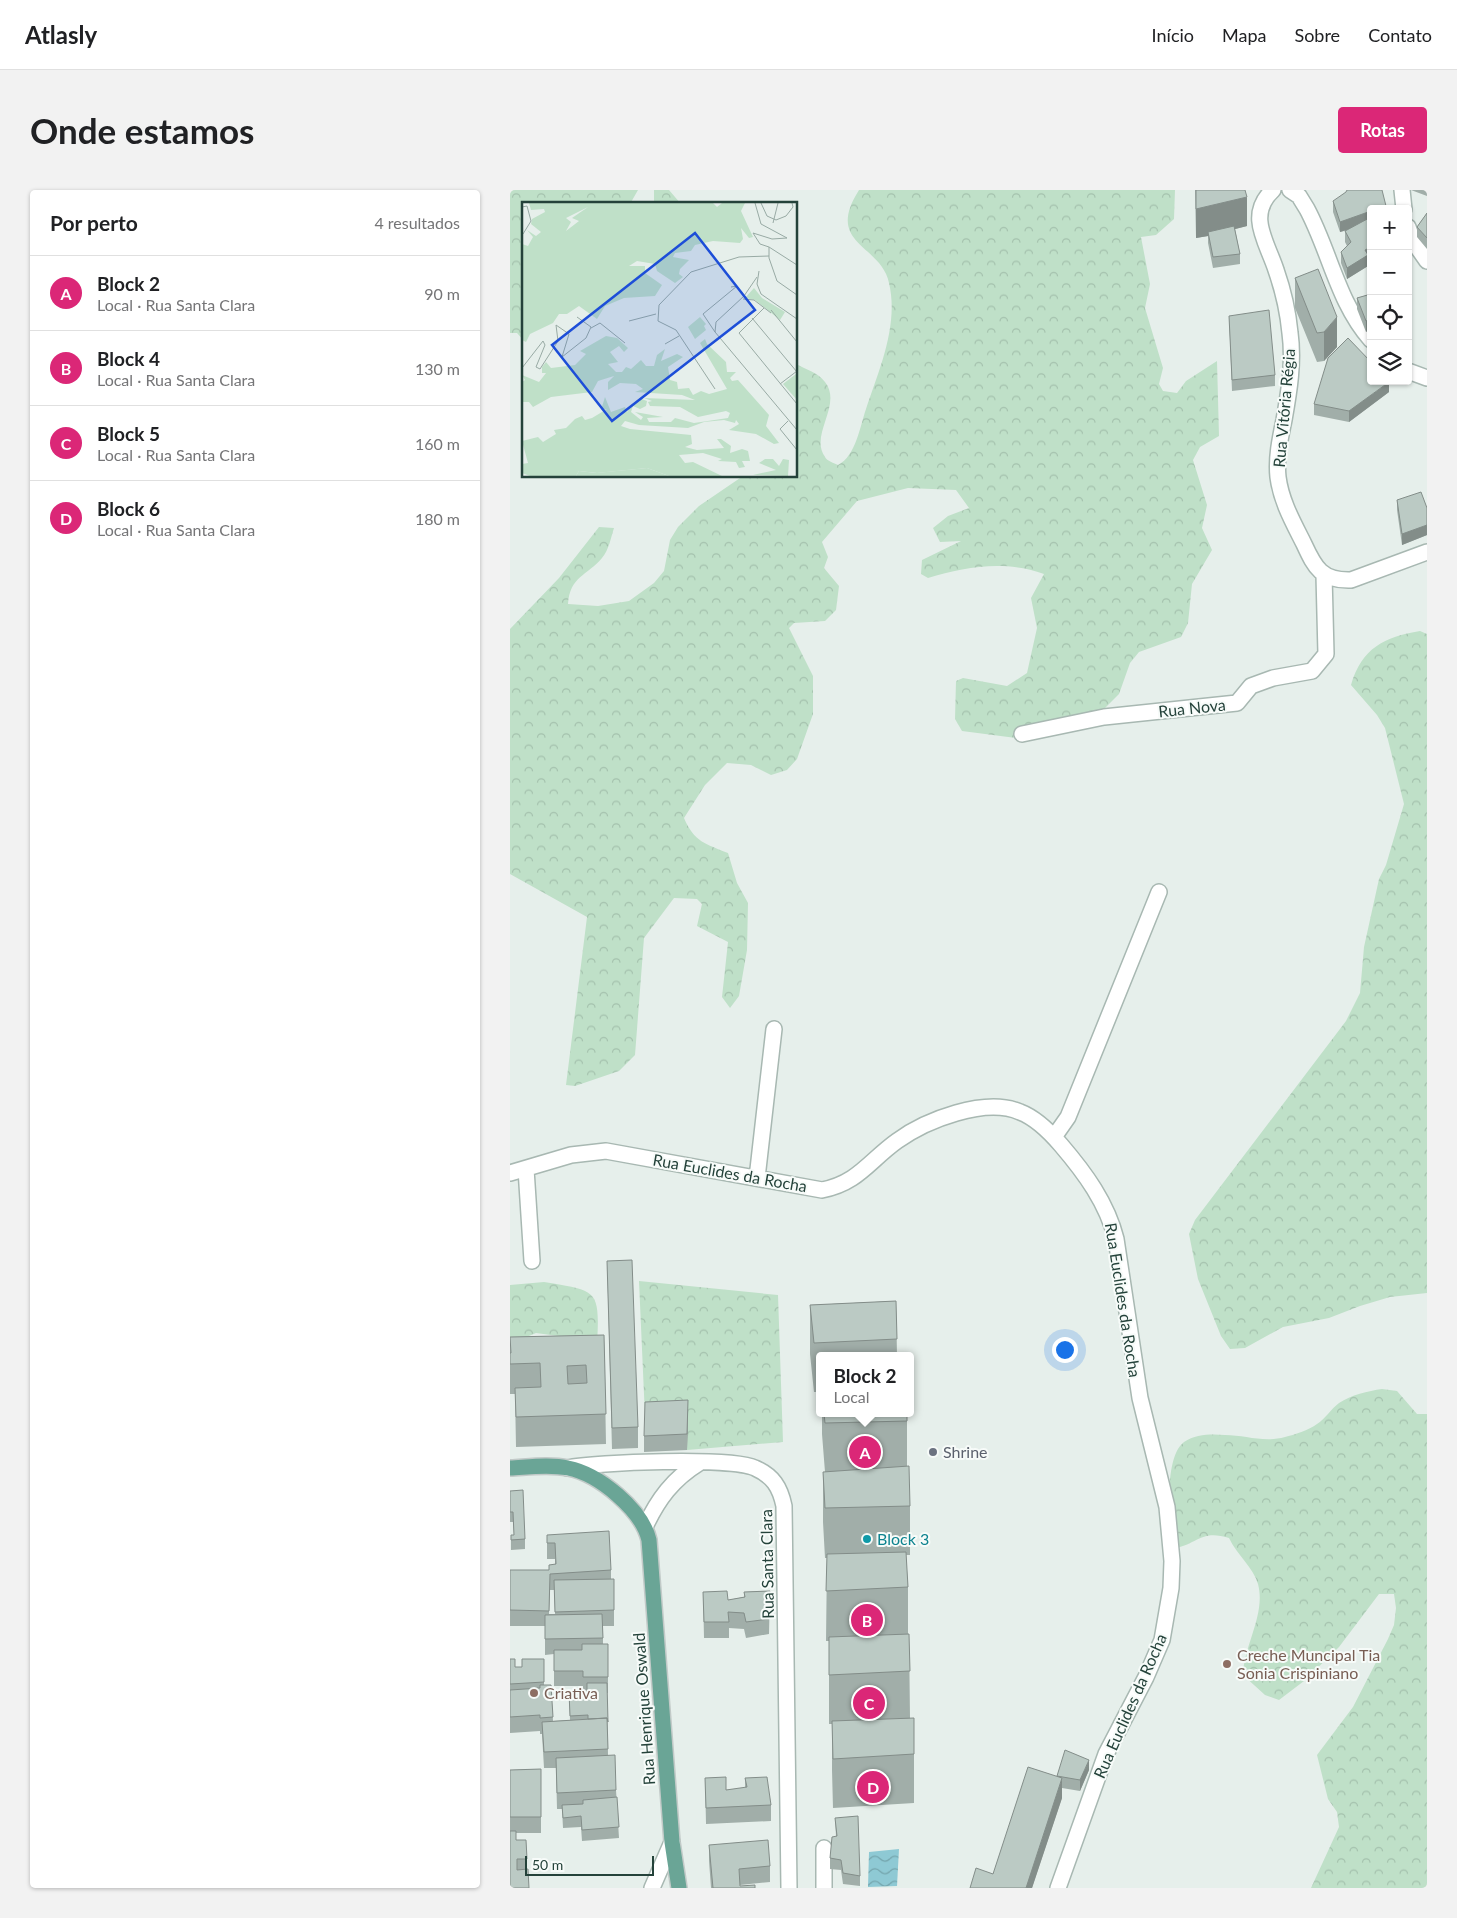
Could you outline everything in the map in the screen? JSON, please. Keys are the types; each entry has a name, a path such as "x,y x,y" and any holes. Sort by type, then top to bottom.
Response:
{"main road":[{"name":"Rua Santa Clara","path":"510,1468 567,1468"},
{"name":"Rua Henrique Oswald","path":"567,1468 579,1471 611,1492 636,1513 645,1527 649,1540 672,1842 679,1888"}],"street":[{"name":"Rua Vitória Régia","path":"1273,190 1262,203 1261,232 1282,291 1290,333 1291,354 1287,404 1278,453 1278,474 1284,503 1312,562 1324,575"},
{"path":"1290,190 1299,196 1310,215 1350,309 1360,328 1367,336"},
{"path":"1402,190 1404,205"},
{"path":"1412,238 1427,261"},
{"path":"1412,372 1427,378"},
{"path":"1324,575 1337,580 1350,580 1427,552"},
{"name":"Rua Nova","path":"1022,734 1104,718 1237,703 1251,686 1273,678 1312,671 1326,654 1324,575"},
{"path":"1054,1137 1068,1117 1159,892"},
{"path":"757,1178 774,1029"},
{"name":"Rua Euclides da Rocha","path":"510,1173 571,1155 606,1151 822,1190 836,1187 855,1178 908,1133 947,1116 970,1110 994,1107 1018,1111 1034,1119 1054,1137 1105,1205 1111,1217 1140,1398 1166,1499 1172,1561 1171,1588 1162,1640 1146,1677 1106,1754 1058,1888"},
{"path":"526,1169 532,1261"},
{"path":"645,1527 668,1487 681,1474 700,1462"},
{"name":"Rua Santa Clara","path":"567,1468 700,1462 736,1463 754,1467 770,1476 778,1486 784,1506 789,1888"},
{"path":"652,1888 672,1842"},
{"path":"824,1848 824,1888"}],"green space":[{"path":"510,190 638,190 631,202 522,202 522,339 517,333 510,333"},
{"path":"654,190 669,190 679,202 654,202"},
{"path":"859,190 1175,190 1174,219 1156,235 1141,237 1150,284 1145,308 1163,368 1159,384 1163,391 1177,393 1186,381 1217,361 1219,436 1200,447 1193,460 1207,505 1202,528 1212,550 1192,584 1188,623 1181,637 1139,652 1130,663 1119,694 1103,710 1043,724 1016,738 962,731 955,719 956,681 963,678 1007,686 1027,673 1037,628 1031,598 1044,574 1015,567 986,566 957,570 928,578 921,574 922,560 961,541 940,542 933,528 948,516 969,508 956,490 908,488 857,501 822,542 828,557 824,568 839,586 836,610 825,621 794,623 789,628 813,676 813,714 797,759 787,770 771,775 751,765 727,763 705,785 684,818 692,832 702,841 728,853 737,883 748,903 747,950 739,996 730,1008 722,997 728,942 697,926 702,904 697,899 674,898 644,938 635,1055 619,1071 575,1086 566,1085 587,917 510,874 510,629 559,578 599,527 614,528 608,547 602,558 576,582 569,595 568,604 598,606 629,601 654,583 664,571 670,540 678,527 699,506 740,478 798,478 798,365 819,376 830,391 829,410 821,439 821,448 825,457 838,465 849,455 857,440 882,363 890,331 891,315 889,283 884,270 851,233 848,222 850,208"},
{"path":"1420,631 1427,634 1427,1293 1390,1297 1329,1318 1283,1327 1245,1348 1230,1349 1221,1336 1198,1279 1189,1234 1195,1220 1346,1021 1360,993 1364,947 1379,879 1386,865 1404,804 1385,728 1377,715 1351,685 1361,662 1376,646 1396,637"},
{"path":"639,1281 778,1295 783,1442 687,1450 688,1416 645,1417"},
{"path":"544,1282 575,1288 585,1291 592,1296 598,1313 597,1345 564,1350 558,1336 536,1333 510,1344 510,1285"},
{"path":"1382,1389 1397,1391 1417,1414 1427,1414 1427,1888 1311,1888 1339,1827 1337,1812 1328,1799 1317,1755 1353,1707 1388,1639 1394,1625 1396,1608 1394,1594 1379,1594 1339,1647 1304,1681 1279,1700 1265,1695 1243,1675 1244,1664 1259,1607 1260,1595 1256,1578 1229,1538 1212,1535 1205,1536 1171,1549 1170,1476 1177,1450 1189,1439 1209,1435 1232,1435 1270,1439 1289,1436 1314,1426 1344,1400"}],"water":[{"path":"899,1849 897,1886 868,1887 869,1852"}],"building":[{"path":"1196,190 1245,190 1247,197 1196,209"},
{"path":"1347,190 1382,190 1386,205 1367,205 1367,212 1340,222 1333,201"},
{"path":"1427,213 1427,238 1417,227"},
{"path":"1367,219 1367,249 1365,250 1367,256 1347,268 1341,252 1351,242 1345,231"},
{"path":"1234,226 1240,254 1213,257 1208,232"},
{"path":"1318,269 1337,317 1324,332 1317,333 1295,278"},
{"path":"1367,295 1367,321 1366,321 1357,298"},
{"path":"1269,310 1275,375 1232,380 1229,316"},
{"path":"1348,338 1367,358 1367,385 1385,385 1349,411 1314,404 1328,358"},
{"path":"1421,492 1427,508 1427,525 1402,534 1397,500"},
{"path":"632,1260 638,1427 612,1428 607,1261"},
{"path":"896,1301 897,1339 814,1343 810,1305"},
{"path":"604,1335 606,1414 516,1417 515,1388 541,1387 540,1363 510,1364 510,1337","holes":["586,1365 587,1383 568,1384 567,1366"]},
{"path":"688,1400 687,1434 644,1436 645,1402"},
{"path":"824,1417 907,1417 907,1421 825,1423"},
{"path":"909,1466 910,1506 825,1508 823,1472"},
{"path":"523,1490 525,1539 511,1540 511,1535 514,1535 513,1512 510,1512 510,1491"},
{"path":"609,1531 611,1570 550,1574 549,1611 510,1610 510,1570 549,1570 549,1565 556,1564 555,1543 547,1543 547,1535"},
{"path":"906,1552 908,1587 826,1591 827,1554"},
{"path":"614,1579 614,1610 555,1612 554,1580"},
{"path":"727,1591 728,1600 745,1597 744,1592 770,1591 769,1619 746,1622 744,1613 728,1612 729,1622 704,1622 703,1592"},
{"path":"602,1614 603,1638 545,1639 545,1615"},
{"path":"909,1634 910,1671 829,1675 829,1637"},
{"path":"582,1644 608,1644 608,1677 583,1677 583,1671 554,1671 554,1650 582,1650"},
{"path":"510,1659 515,1659 515,1667 522,1667 522,1659 544,1659 544,1682 510,1684"},
{"path":"587,1683 607,1683 608,1722 607,1718 588,1719 588,1715 570,1716 569,1692 587,1692"},
{"path":"540,1685 551,1685 553,1717 540,1718 540,1715 510,1717 510,1690 540,1688"},
{"path":"607,1718 608,1749 544,1752 542,1722"},
{"path":"914,1718 914,1754 833,1759 832,1721"},
{"path":"1065,1750 1089,1760 1080,1780 1057,1776"},
{"path":"615,1755 616,1790 557,1793 556,1758"},
{"path":"1028,1767 1062,1778 1026,1888 970,1888 976,1868 993,1874"},
{"path":"541,1769 541,1817 510,1817 510,1770"},
{"path":"726,1777 726,1790 747,1787 745,1778 767,1777 771,1805 706,1808 705,1778"},
{"path":"617,1797 619,1827 582,1830 581,1816 563,1818 562,1805 583,1804 583,1800"},
{"path":"858,1816 860,1876 843,1873 841,1860 830,1858 832,1837 837,1836 835,1818"},
{"path":"510,1831 516,1831 516,1840 526,1840 527,1859 517,1859 517,1870 528,1869 529,1888 510,1888"},
{"path":"768,1840 770,1866 739,1869 740,1886 755,1885 755,1888 713,1888 709,1845"}],"place":[{"name":"Block 2","path":"865,1452"},
{"name":"Shrine","path":"933,1452"},
{"name":"Block 3","path":"867,1539"},
{"name":"Block 4","path":"867,1620"},
{"name":"Creche Muncipal Tia Sonia Crispiniano","path":"1227,1664"},
{"name":"Criativa","path":"534,1693"},
{"name":"Block 5","path":"869,1703"},
{"name":"Block 6","path":"873,1787"}]}
